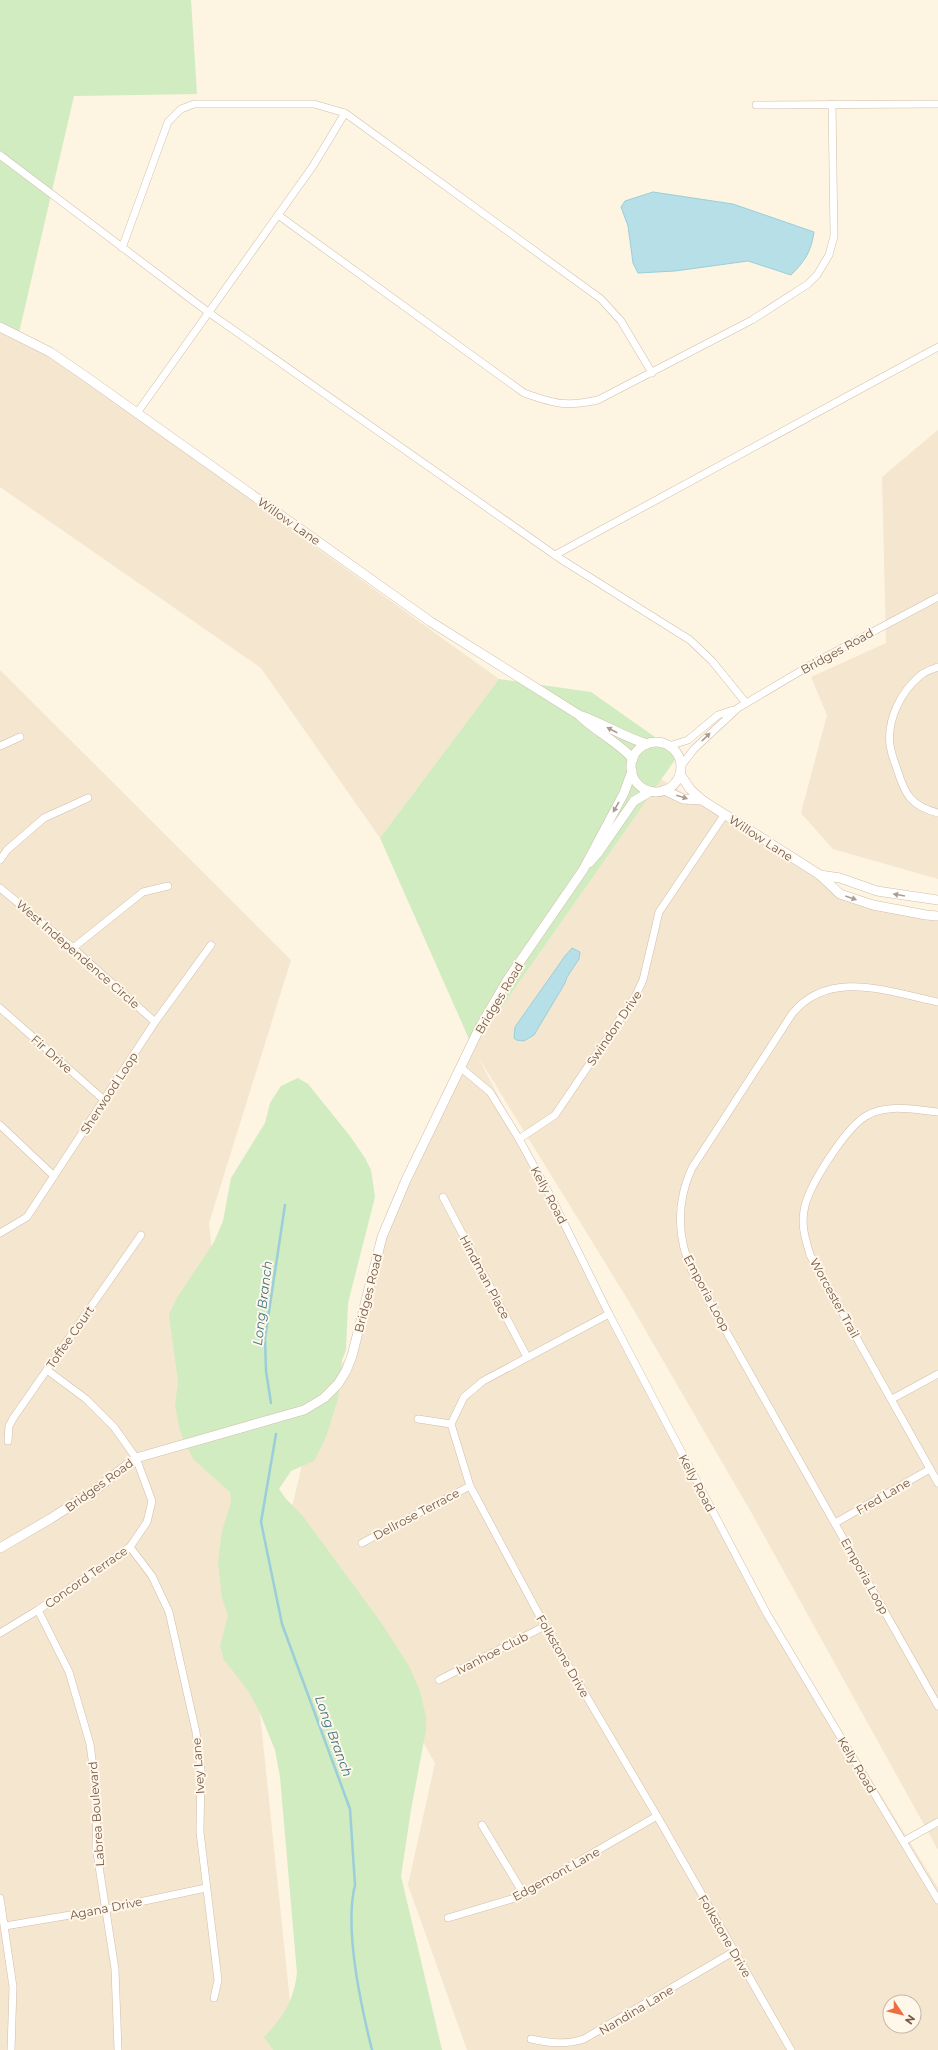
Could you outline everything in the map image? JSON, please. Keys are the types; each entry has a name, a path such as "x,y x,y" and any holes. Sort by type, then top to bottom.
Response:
{"street":[{"path":"122,248 168,122 181,109 194,104 314,104 345,113 601,299 621,321 652,373"},
{"path":"278,215 524,393 553,403 574,405 598,400 752,320 808,284 817,275 829,255 834,236 832,104"},
{"path":"756,105 938,104"},
{"path":"137,413 313,166 345,113"},
{"path":"0,155 208,312 555,555 690,640 712,661 746,703"},
{"name":"Willow Lane","path":"0,327 50,352 431,622 579,715 596,721 630,739 647,744"},
{"path":"555,555 938,347"},
{"name":"Bridges Road","path":"680,770 694,749 738,708 814,663 938,597"},
{"path":"938,667 922,674 909,687 895,708 890,729 890,746 902,788 908,797 920,807 938,813"},
{"name":"Bridges Road","path":"669,746 688,740 718,715 738,708"},
{"name":"Willow Lane","path":"579,715 592,728 622,746 633,759"},
{"path":"0,746 20,738"},
{"path":"658,742 669,746 678,754 680,770 674,784 664,790 651,791 637,783 632,771 633,759 637,752 647,744 658,742"},
{"name":"Willow Lane","path":"680,770 690,789 702,800 820,875 840,894 873,905 938,916"},
{"name":"Bridges Road","path":"0,1548 95,1490 136,1458 304,1410 324,1398 338,1384 352,1356 373,1271 393,1208 460,1067 480,1027 508,979 583,870 624,793 632,771"},
{"name":"Willow Lane","path":"664,790 683,799 702,800"},
{"name":"Bridges Road","path":"583,870 598,853 634,801 651,791"},
{"path":"0,860 7,850 44,818 88,798"},
{"name":"Swindon Drive","path":"519,1139 555,1115 636,997 643,980 659,912 725,814"},
{"name":"Willow Lane","path":"820,875 840,878 877,891 938,900"},
{"path":"73,948 143,892 168,886"},
{"name":"West Independence Circle","path":"0,888 73,948 155,1022"},
{"name":"Sherwood Loop","path":"0,1233 27,1217 155,1022 211,945"},
{"name":"Emporia Loop","path":"938,1002 851,986 822,991 801,1004 792,1014 695,1162 686,1183 682,1202 680,1232 685,1253 692,1271 938,1706"},
{"name":"Fir Drive","path":"0,1008 104,1100"},
{"name":"Kelly Road","path":"460,1067 490,1092 519,1139 553,1201 609,1314 771,1620 938,1900"},
{"name":"Worcester Trail","path":"938,1112 891,1108 867,1115 849,1130 811,1187 804,1210 803,1230 810,1256 938,1483"},
{"path":"0,1125 54,1176"},
{"name":"Hindman Place","path":"443,1197 527,1357"},
{"name":"Toffee Court","path":"8,1441 9,1426 14,1417 141,1235"},
{"path":"418,1419 451,1424 464,1397 483,1381 609,1314"},
{"name":"Concord Terrace","path":"0,1633 38,1610 130,1547 148,1522 152,1501 136,1458 114,1427 94,1406 47,1370"},
{"path":"892,1399 938,1374"},
{"name":"Folkstone Drive","path":"451,1424 470,1486 545,1626 657,1816 733,1952 791,2050"},
{"name":"Fred Lane","path":"835,1523 930,1469"},
{"name":"Dellrose Terrace","path":"362,1543 470,1486"},
{"name":"Ivey Lane","path":"130,1547 152,1576 169,1612 196,1732 201,1770 200,1832 218,1980 214,1998"},
{"name":"Labrea Boulevard","path":"38,1610 69,1672 90,1744 97,1797 96,1847 115,1969 118,2050"},
{"name":"Ivanhoe Club","path":"439,1680 545,1626"},
{"name":"Edgemont Lane","path":"448,1918 507,1901 523,1894 657,1816"},
{"path":"904,1841 938,1822"},
{"path":"482,1825 523,1894"},
{"name":"Agana Drive","path":"5,1926 106,1909 206,1888"},
{"path":"0,1898 13,1987 11,2050"},
{"name":"Nandina Lane","path":"531,2039 552,2044 576,2042 584,2039 733,1952"}],"shaded area":[{"path":"0,327 47,354 499,679 380,838 261,668 0,487"},
{"path":"938,430 938,879 833,849 801,813 827,715 811,677 886,643 882,477"},
{"path":"0,670 291,960 209,1223 295,2050 0,2050"},
{"path":"661,779 840,894 938,916 938,1850 751,1512 625,1295 477,1055 645,1380 784,1637 938,1888 938,2050 467,2050 408,1885 435,1763 291,1511 321,1387 351,1353 387,1226 473,1048"}],"green space":[{"path":"0,0 191,0 197,94 74,96 18,337 0,327"},
{"path":"499,679 591,692 679,754 473,1048 380,838"},
{"path":"298,1078 308,1084 350,1136 365,1158 371,1170 375,1197 348,1303 346,1350 342,1360 338,1399 326,1437 314,1461 291,1471 279,1489 286,1499 302,1515 380,1621 409,1666 420,1691 426,1717 426,1730 411,1810 401,1876 442,2050 273,2050 264,2037 282,2016 293,1992 297,1973 280,1777 275,1750 260,1713 247,1689 224,1660 220,1646 228,1616 222,1598 218,1562 222,1531 231,1502 230,1492 193,1459 180,1431 175,1406 178,1382 169,1314 178,1296 214,1242 223,1221 231,1178 265,1123 270,1103 281,1086"}],"water":[{"path":"653,192 733,204 814,232 809,251 804,261 791,275 748,261 675,271 638,273 633,263 628,226 621,207 625,201"},
{"path":"572,948 580,952 579,959 534,1035 524,1041 516,1040 514,1038 515,1027"}],"waterway":[{"name":"Long Branch","path":"271,1403 266,1371 265,1338 285,1205"},
{"name":"Long Branch","path":"276,1434 261,1522 282,1624 350,1809 355,1885 351,1923 355,1968 372,2050"}]}
